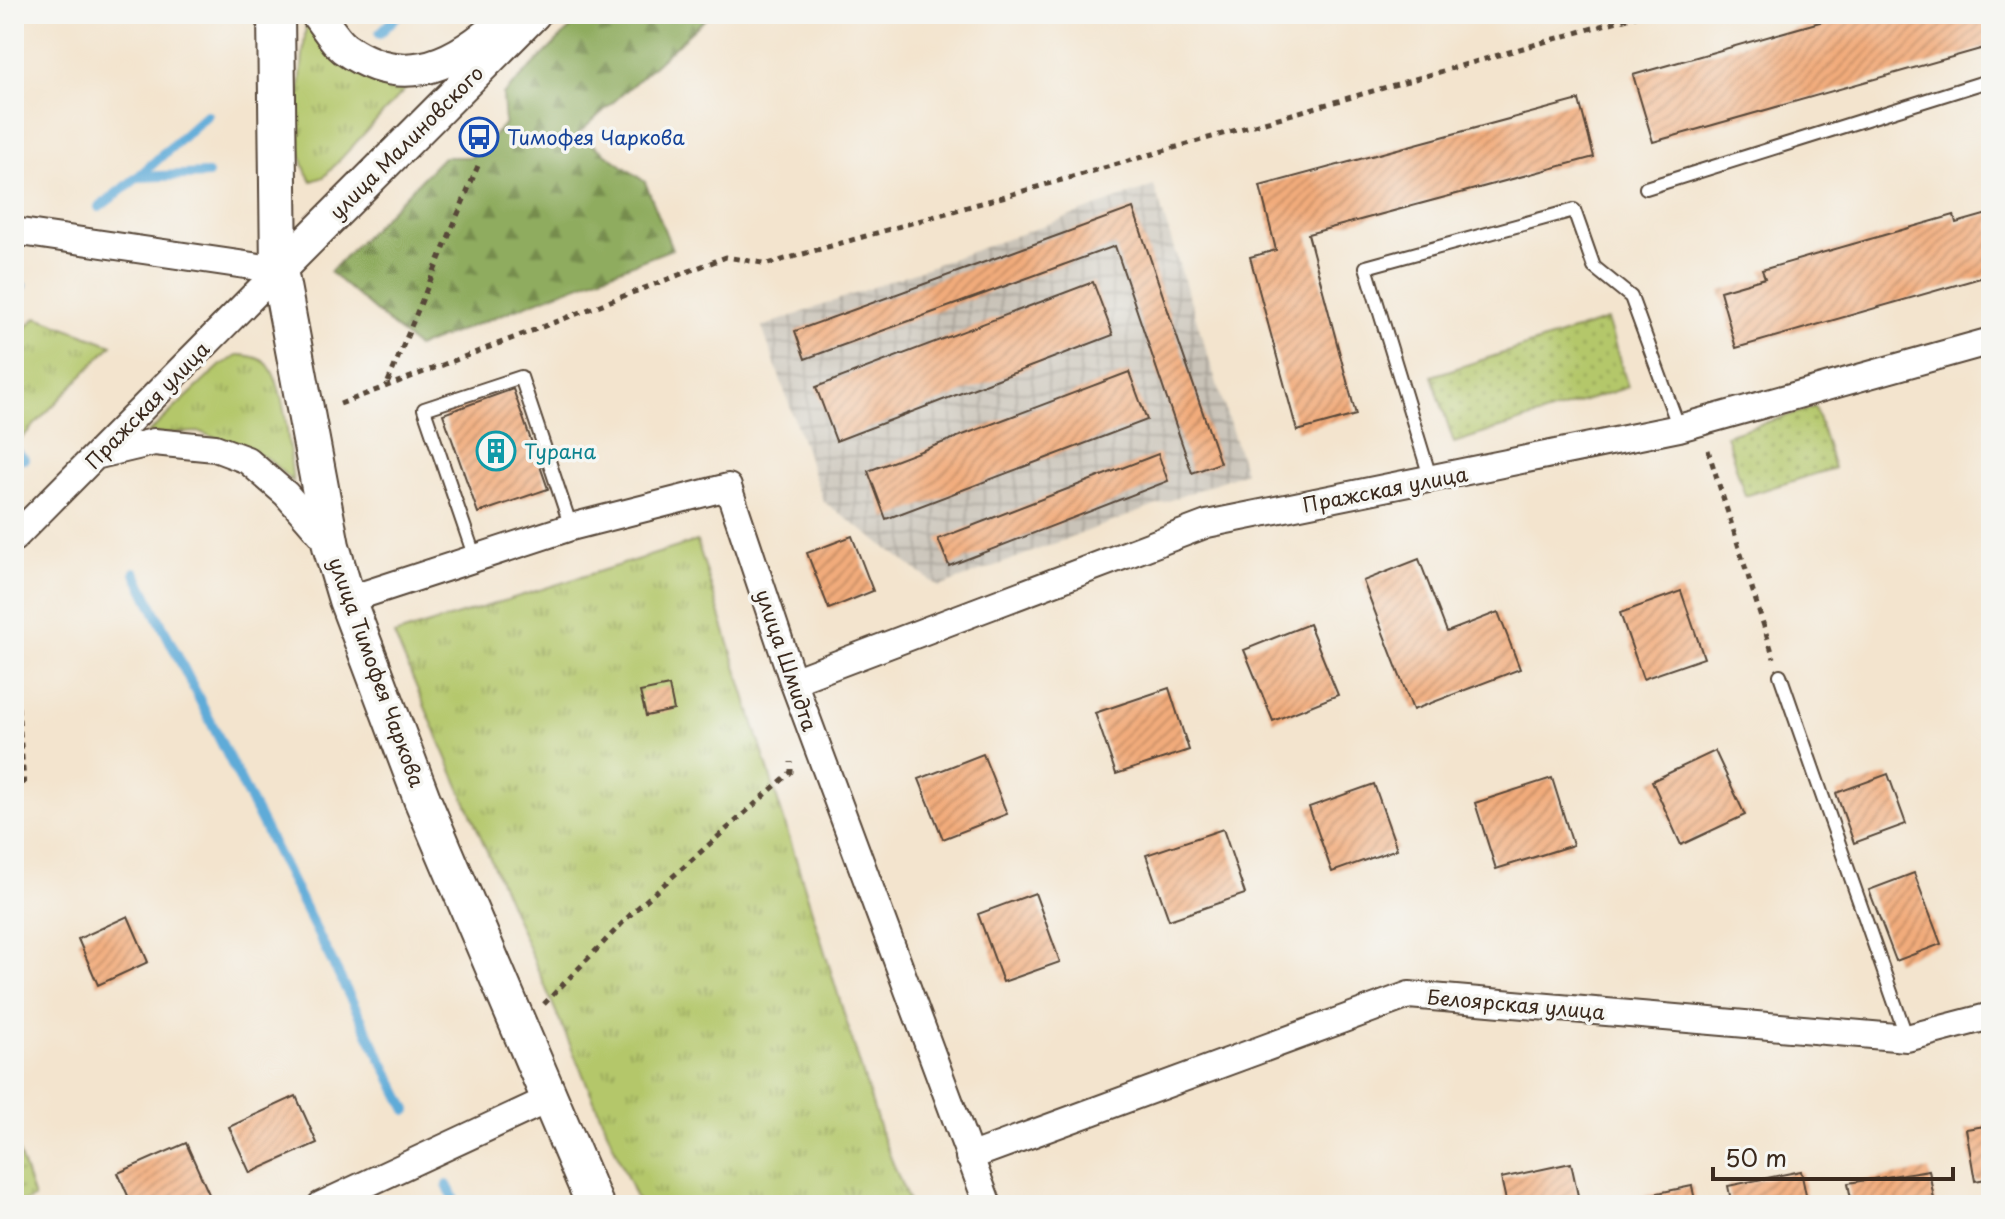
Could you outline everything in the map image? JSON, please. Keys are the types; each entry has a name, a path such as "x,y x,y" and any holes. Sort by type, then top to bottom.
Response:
{"main road":[{"name":"улица Тимофея Чаркова","path":"276,14 279,270 331,546 347,600 422,799 595,1205"}],"street":[{"path":"317,14 343,47 380,65 420,71 451,61 513,14"},
{"name":"улица Малиновского","path":"279,270 534,14"},
{"path":"14,231 279,270"},
{"name":"Пражская улица","path":"14,538 279,270"},
{"name":"Пражская улица","path":"793,681 1207,524 1431,481 1689,425 1991,341"},
{"path":"99,455 154,442 215,448 247,460 286,494 331,546"},
{"name":"улица Шмидта","path":"347,600 571,527 728,487 793,681 988,1205"},
{"name":"Белоярская улица","path":"969,1157 1409,995 1907,1038 1991,1016"},
{"path":"321,1205 549,1099"}],"lane":[{"path":"1646,188 1991,80"},
{"path":"1431,481 1366,267 1574,210 1594,267 1631,297 1689,425"},
{"path":"475,558 424,409 521,377 571,527"},
{"path":"1780,675 1907,1038"}],"path":[{"path":"340,404 388,383 726,257 768,264 1642,14"},
{"path":"388,383 480,161"},
{"path":"1689,425 1780,675"},
{"path":"14,659 24,782 14,789"},
{"path":"543,1005 634,911 791,772 791,757"}],"shaded area":[{"path":"1154,186 1245,472 939,587 823,501 762,327"}],"green space":[{"path":"585,14 711,14 578,134 645,182 672,249 417,347 330,272 443,157 471,157 505,124 503,95"},
{"path":"306,22 411,83 324,177 312,181 304,168 299,129"},
{"path":"37,317 112,345 14,446 14,339"},
{"path":"1607,320 1628,387 1454,443 1432,376"},
{"path":"239,355 262,360 274,375 286,421 293,482 267,458 200,432 147,434 221,365"},
{"path":"1815,407 1834,468 1745,496 1726,435"},
{"path":"697,541 883,1139 910,1205 639,1205 394,635"},
{"path":"14,1138 34,1198 15,1205 14,1205"}],"building":[{"path":"1848,14 1991,14 1991,46 1653,142 1633,75"},
{"path":"1579,100 1594,157 1308,234 1356,415 1297,431 1250,257 1276,250 1260,186"},
{"path":"1133,208 1220,463 1192,473 1115,246 805,359 795,331"},
{"path":"1991,213 1991,275 1736,348 1720,291 1765,278 1762,270 1954,215 1956,223"},
{"path":"1093,282 1113,335 836,441 816,387"},
{"path":"1129,372 1147,420 886,519 868,471"},
{"name":"Турана","path":"513,389 548,489 478,513 443,414"},
{"path":"1158,454 1168,481 949,566 938,539"},
{"path":"852,536 873,591 829,609 807,553"},
{"path":"1419,559 1447,632 1498,612 1520,669 1413,710 1363,581"},
{"path":"1681,591 1704,658 1643,679 1620,613"},
{"path":"1309,624 1338,695 1273,721 1244,650"},
{"path":"669,686 674,710 646,716 640,692"},
{"path":"1169,688 1189,750 1116,774 1095,713"},
{"path":"1715,751 1745,815 1681,845 1652,781"},
{"path":"983,754 1007,814 943,839 919,779"},
{"path":"1888,774 1906,824 1854,843 1836,793"},
{"path":"1552,778 1573,845 1496,869 1475,803"},
{"path":"1374,784 1397,849 1332,872 1309,807"},
{"path":"1223,829 1245,894 1169,920 1146,855"},
{"path":"1914,873 1941,944 1896,961 1869,890"},
{"path":"1035,893 1060,962 1003,982 978,914"},
{"path":"128,916 148,962 98,985 78,939"},
{"path":"296,1096 317,1143 250,1173 229,1127"},
{"path":"1991,1125 1991,1178 1975,1181 1966,1129"},
{"path":"186,1143 209,1194 185,1205 132,1205 118,1173"},
{"path":"1571,1163 1580,1205 1507,1205 1501,1178"},
{"path":"1929,1170 1935,1205 1852,1205 1848,1183"},
{"path":"1801,1171 1808,1205 1732,1205 1728,1186"},
{"path":"1692,1186 1696,1205 1625,1205 1624,1200"}],"waterway":[{"path":"380,33 399,14"},
{"path":"138,177 207,115"},
{"path":"99,207 138,177 208,174"},
{"path":"14,294 22,286"},
{"path":"14,449 24,459"},
{"path":"135,572 407,1110"},
{"path":"447,1185 457,1205"}],"place":[{"name":"Тимофея Чаркова","path":"479,137"},
{"name":"Турана","path":"496,451"}]}
